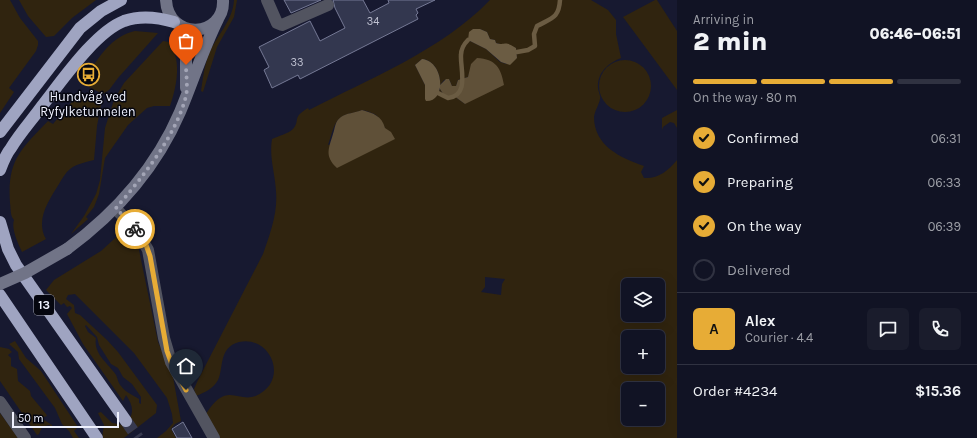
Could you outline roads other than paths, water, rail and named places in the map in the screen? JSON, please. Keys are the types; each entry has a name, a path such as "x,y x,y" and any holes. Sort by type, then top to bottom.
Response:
{"highway":[{"path":"0,132 80,28 101,10 121,0"},
{"path":"0,170 5,157 16,140 66,76 99,38 122,22 136,18 152,16 177,24"},
{"name":"13","path":"0,222 8,249 16,265 126,421"},
{"name":"13","path":"0,295 97,438"}],"main road":[{"path":"166,0 169,15 177,24 185,28 197,30 208,27 218,19"},
{"path":"0,284 30,270 67,249 99,224 116,208 135,186 164,144 179,115 208,37 222,12 223,0"},
{"path":"177,24 186,51 186,95"}],"street":[{"path":"267,0 277,23 282,25 288,24 328,5"},
{"path":"116,208 138,231 148,250 164,338 171,362 214,438"},
{"path":"0,402 25,438"}],"waterway":[{"path":"517,52 528,50 535,46 534,34 537,26 554,17 558,11 560,0"},
{"path":"438,93 448,98 455,96 462,87 461,53 465,43 468,40"}],"tunnel":[{"path":"126,421 138,438"}],"place":[{"name":"Hundvåg ved Ryfylketunnelen","path":"88,74"}]}
